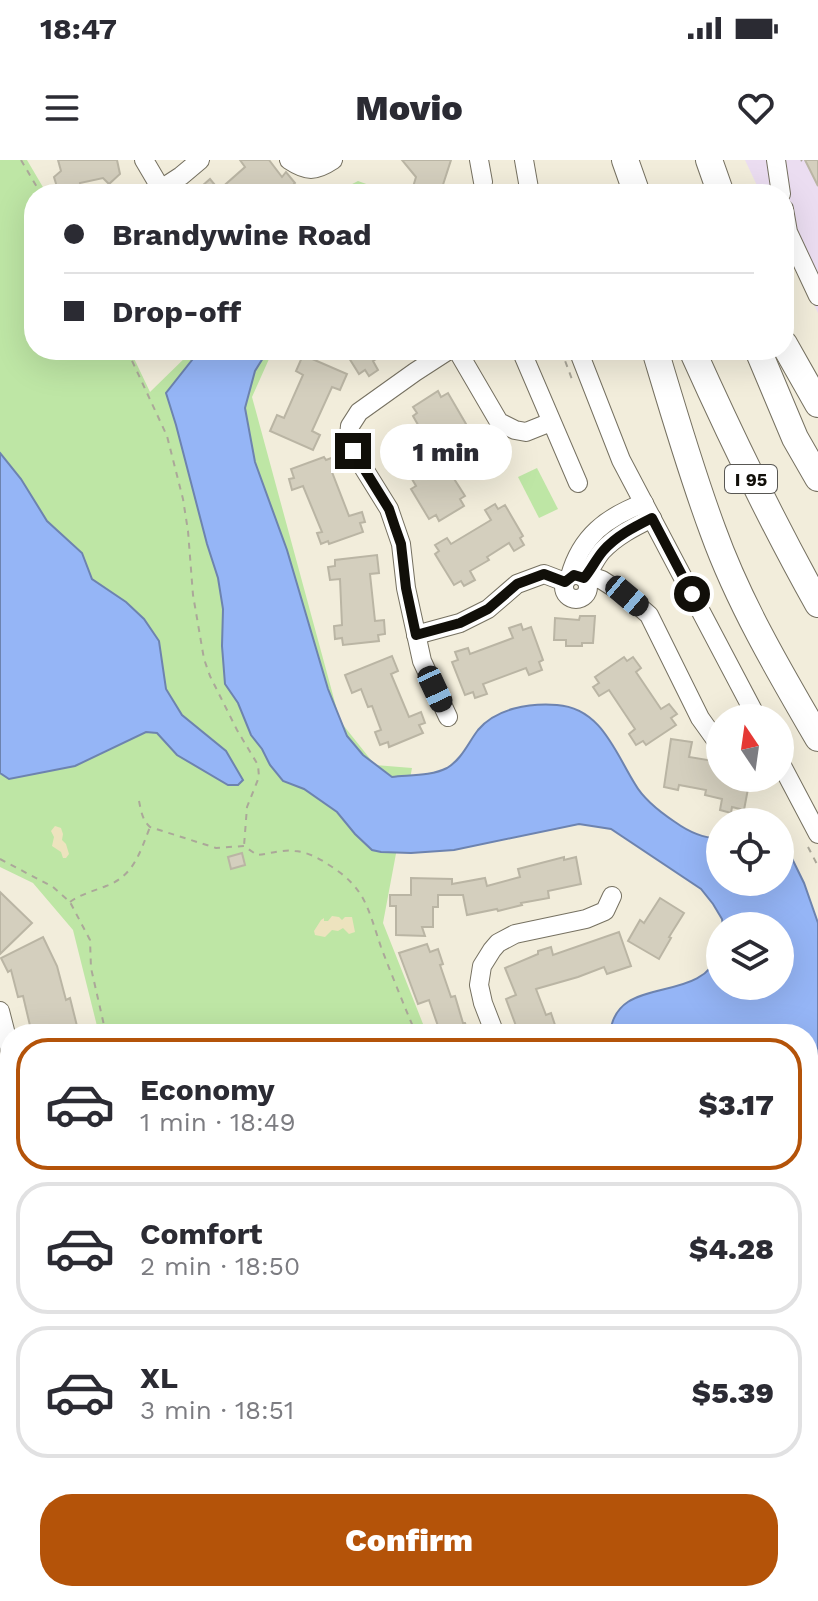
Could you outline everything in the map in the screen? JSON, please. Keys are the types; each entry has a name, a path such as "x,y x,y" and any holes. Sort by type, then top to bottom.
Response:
{"highway":[{"path":"625,160 633,184"},
{"path":"693,160 699,184"},
{"path":"709,160 717,184"},
{"path":"658,360 713,532 743,601 818,738"},
{"name":"I 95","path":"696,360 736,450 818,604"},
{"name":"I 95","path":"762,360 795,438 818,478"},
{"path":"793,360 818,404"}],"street":[{"path":"144,160 158,184"},
{"path":"289,160 303,168 315,170 333,160"},
{"path":"479,160 483,182"},
{"path":"524,160 528,184"},
{"path":"776,160 780,184"},
{"path":"170,184 194,162"},
{"path":"794,245 818,296"},
{"path":"434,360 359,412 350,426 349,436 353,451 389,509 401,544 406,588 422,661 448,717"},
{"path":"463,360 499,422 526,432 551,422"},
{"path":"525,360 578,483"},
{"path":"582,360 621,460 750,704"},
{"path":"573,579 577,555 600,527 624,510 648,510"},
{"path":"416,635 460,623 488,609 517,584 544,574 573,579 596,578 627,596 649,615 706,726"},
{"path":"794,789 818,834"},
{"path":"491,1024 479,985 482,966 498,943 515,934 586,919 605,911 612,896"}],"path":[{"path":"21,160 35,184"},
{"path":"132,360 167,436 183,499 193,595 204,659 237,730 258,765 259,777 247,807 244,846"},
{"path":"139,801 143,817 150,827 216,848 244,846 257,855 292,850 303,852 327,863 354,883 367,905 412,1024"},
{"path":"70,902 124,878 136,860 150,827"},
{"path":"0,859 53,887 70,902 90,940 91,968 104,1024"}],"shaded area":[{"path":"745,160 818,160 818,313 794,263 794,184 756,184"}],"green space":[{"path":"0,160 27,160 41,184 24,184 24,360 135,360 150,392 183,360 269,360 252,397 340,721 375,765 412,768 383,923 423,1024 96,1024 73,930 33,883 0,867"},
{"path":"537,468 558,509 539,518 518,477"}],"sand":[{"path":"55,826 61,828 62,840 69,854 66,858 52,846 54,837 51,831"},
{"path":"332,916 342,920 352,917 355,932 349,934 343,928 332,930 325,937 315,935 314,931 321,920 324,918 328,921"}],"water":[{"path":"192,360 262,360 255,371 245,408 255,462 287,550 328,689 347,736 363,755 392,777 420,775 447,768 457,760 485,723 504,712 536,705 572,708 596,723 639,790 658,810 680,826 706,836 706,895 611,829 579,824 454,850 411,853 372,850 337,812 304,789 283,781 251,735 238,703 225,684 223,609 218,578 166,393"},
{"path":"0,453 21,479 47,521 82,553 92,579 126,602 144,619 159,641 166,689 182,715 226,751 243,780 238,785 228,785 177,755 157,733 146,732 75,766 9,779 0,773"},
{"path":"794,863 818,923 818,1024 613,1024 627,1002 696,979 706,971 706,1000 794,1000 794,912 718,912 707,896 794,896"}],"building":[{"path":"58,160 117,160 120,174 109,184 103,178 80,184 56,184 54,177 61,171"},
{"path":"240,160 269,160 282,177 286,172 295,183 226,184 245,167"},
{"path":"402,160 451,160 443,184 414,184 416,177"},
{"path":"805,160 818,160 818,186"},
{"path":"301,360 315,360 347,374 340,390 332,387 312,431 320,435 313,450 270,431 277,415 284,418 303,375 296,371"},
{"path":"350,360 375,360 378,370 369,376 365,370 359,374"},
{"path":"438,391 441,397 448,393 466,424 461,427 465,434 434,453 413,416 417,413 413,407"},
{"path":"324,457 326,460 334,457 338,470 332,472 349,516 362,512 365,522 360,523 363,532 329,544 328,541 321,544 317,533 322,532 303,486 292,490 289,479 294,478 291,469"},
{"path":"442,460 465,496 460,499 464,506 439,521 436,515 429,519 411,489 416,486 412,479"},
{"path":"495,504 498,509 505,505 523,536 520,538 524,545 514,551 509,543 470,571 475,580 464,586 461,581 454,585 435,554 439,551 435,545 447,538 451,544 491,520 485,510"},
{"path":"377,555 379,573 370,574 375,621 384,620 385,634 378,635 379,641 343,645 342,638 335,639 334,626 342,625 340,579 330,580 328,567 335,566 335,560"},
{"path":"580,616 595,616 593,643 566,646 566,640 554,640 555,618 579,620"},
{"path":"521,624 523,630 531,627 543,660 539,662 542,670 529,675 526,668 483,684 487,694 475,698 473,692 465,695 452,662 458,660 455,652 468,648 470,654 513,638 509,628"},
{"path":"392,656 398,671 391,674 409,717 421,712 425,723 419,725 423,733 389,747 388,742 380,745 375,732 381,730 372,706 368,707 361,689 352,693 345,675"},
{"path":"624,657 627,661 633,657 641,668 636,672 661,709 669,704 677,714 671,718 676,725 646,745 643,741 636,745 629,734 635,729 609,690 599,696 593,687 599,683 595,677"},
{"path":"671,739 692,742 689,757 706,760 706,790 679,785 678,790 664,787"},
{"path":"706,790 747,792 744,808 720,808 722,799 705,795"},
{"path":"242,853 245,865 231,869 228,857"},
{"path":"564,857 564,860 576,857 581,884 548,891 549,898 467,915 463,895 438,895 438,907 433,907 433,927 422,927 425,936 396,935 396,906 390,906 390,895 411,895 411,878 452,879 452,884 485,878 487,886 520,877 518,869"},
{"path":"0,892 32,923 0,954"},
{"path":"660,898 684,913 659,959 628,941 640,920 644,923"},
{"path":"619,932 631,966 607,974 604,967 536,989 546,1015 551,1013 555,1024 515,1024 506,999 516,995 505,968 551,947 553,955"},
{"path":"43,937 57,966 66,1000 70,998 76,1024 30,1024 23,996 18,997 11,970 8,972 1,958"},
{"path":"427,944 430,952 438,949 451,997 455,996 465,1024 437,1024 429,1000 418,1004 399,953"}],"route":[{"path":"353,451 389,509 401,544 416,635 460,623 488,609 517,584 544,574 565,582 574,575 584,578 601,552 624,532 652,518 692,594"}]}
